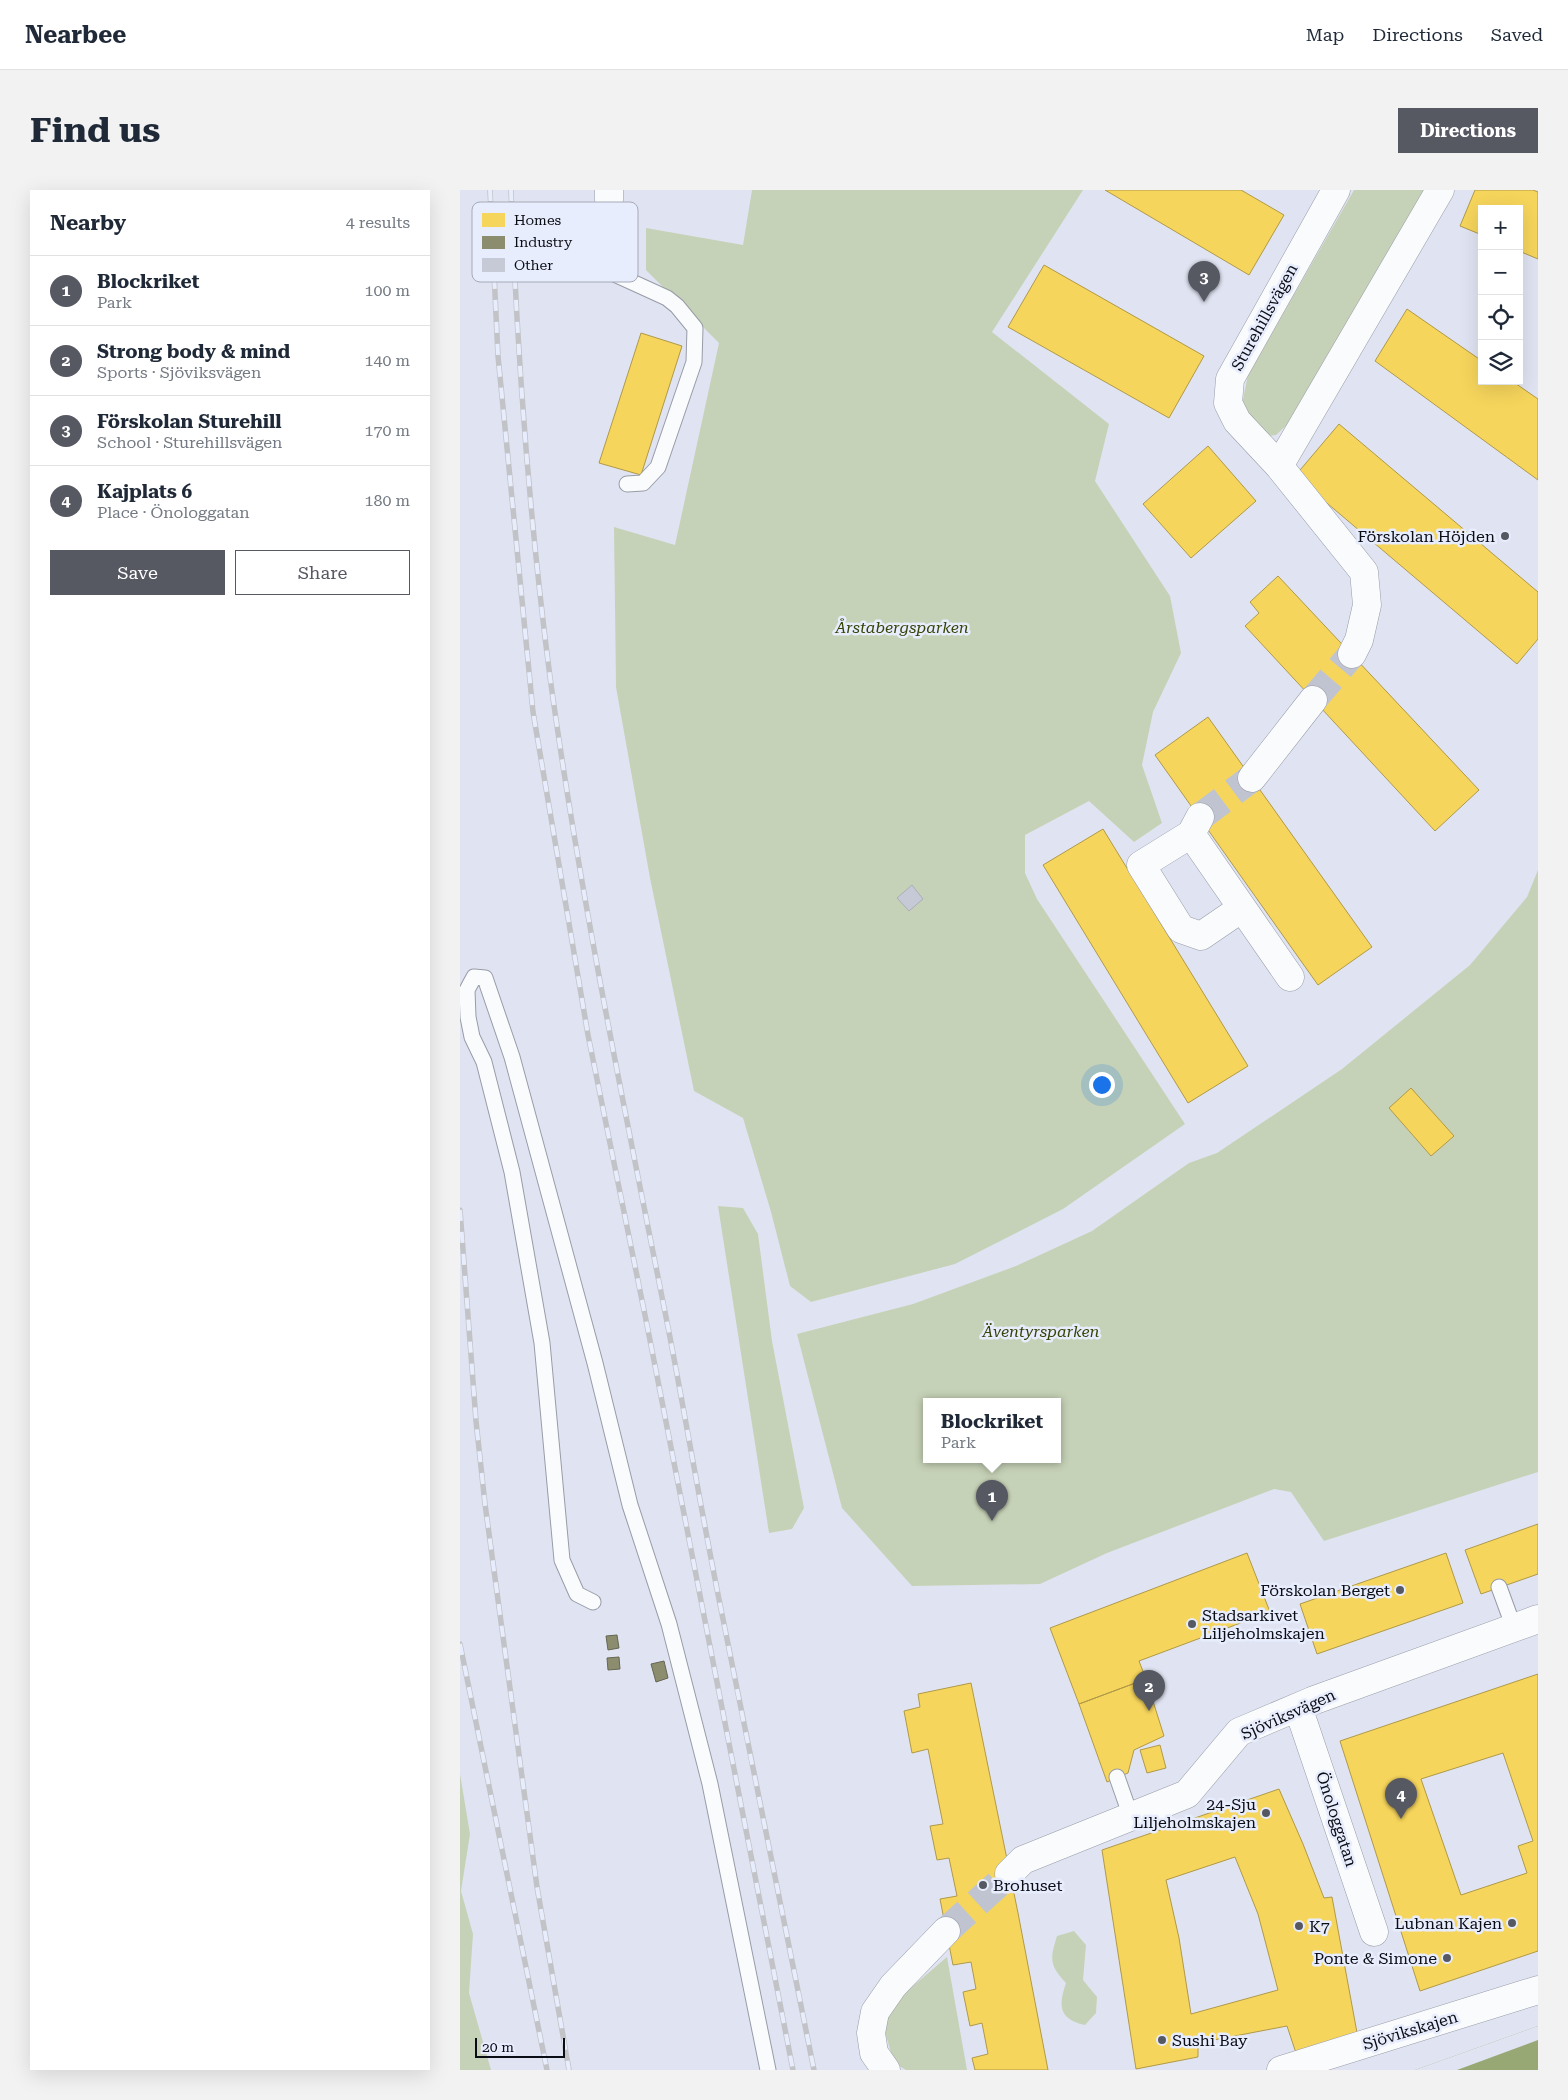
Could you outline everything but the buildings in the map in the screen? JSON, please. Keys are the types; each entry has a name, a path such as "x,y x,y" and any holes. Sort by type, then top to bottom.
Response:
{"street":[{"name":"Sturehillsvägen","path":"1336,190 1230,379 1228,403 1237,421 1279,466 1364,572 1367,605 1359,640 1352,654"},
{"path":"1279,466 1440,190"},
{"path":"1252,778 1314,700"},
{"path":"1242,908 1201,936 1181,929 1141,865 1195,825 1242,908 1290,977"},
{"name":"Sjöviksvägen","path":"1010,1874 1023,1860 1187,1794 1239,1732 1298,1707 1526,1623"},
{"name":"Önologgatan","path":"1298,1707 1374,1932"},
{"path":"886,2070 874,2053 871,2034 874,2012 893,1986 946,1930"},
{"name":"Sjövikskajen","path":"1281,2070 1538,1990"}],"lane":[{"path":"627,484 643,484 658,467 694,362 695,328 677,306 667,298 632,282"},
{"path":"593,1602 578,1594 562,1560 542,1344 512,1172 484,1062 472,1037 468,1017 467,990 474,977 485,978 512,1057 595,1364 630,1505 669,1624 710,1784 768,2070"},
{"path":"1499,1587 1526,1623"},
{"path":"1117,1778 1131,1818"}],"green space":[{"name":"Årstabergsparken","path":"752,190 1083,190 992,332 1109,424 1095,481 1170,596 1181,653 1153,712 1142,765 1162,823 1134,842 1089,801 1025,835 1025,873 1037,899 1185,1124 1063,1209 955,1264 811,1302 790,1286 771,1212 743,1118 694,1091 650,878 616,687 614,527 675,545 719,343 646,270 646,228 743,245"},
{"path":"1354,190 1429,190 1304,409 1276,435 1267,436 1251,421 1242,404 1248,375"},
{"name":"Äventyrsparken","path":"1538,870 1538,1472 1324,1541 1291,1492 1274,1489 1107,1553 1040,1584 912,1586 842,1508 797,1334 913,1304 1016,1266 1092,1231 1189,1163 1217,1153 1342,1069 1470,965 1527,897"},
{"path":"718,1206 743,1208 758,1234 772,1341 804,1508 792,1529 769,1533"},
{"path":"460,1774 470,1834 461,1891 473,1934 469,1993 491,2070 460,2070"},
{"path":"1074,1931 1086,1945 1083,1980 1097,1997 1096,2013 1085,2025 1065,2015 1062,1998 1066,1983 1056,1971 1052,1961 1057,1936"},
{"path":"947,1957 967,2070 906,2070 894,2063 883,2025 899,1998"}],"shaded area":[{"path":"1538,2026 1538,2070 1415,2070"}],"pier":[{"path":"1538,2026 1538,2040 1457,2070 1415,2070"}],"tunnel":[{"path":"1313,700 1352,654"},
{"path":"1200,817 1252,778"},
{"path":"946,1931 1009,1874"}],"railway":[{"path":"490,190 491,202"},
{"path":"511,190 512,202"},
{"path":"494,282 498,356 533,712 588,1035 648,1330 793,2070"},
{"path":"516,282 520,373 536,556 550,677 575,841 604,1003 716,1583 814,2070"},
{"path":"460,1210 476,1421 485,1504 537,1887 569,2070"},
{"path":"460,1644 547,2070"}],"place":[{"name":"Förskolan Sturehill","path":"1204,302"},
{"name":"Förskolan Höjden","path":"1505,536"},
{"name":"Blockriket","path":"992,1521"},
{"name":"Förskolan Berget","path":"1400,1590"},
{"name":"Stadsarkivet Liljeholmskajen","path":"1192,1624"},
{"name":"Strong body & mind","path":"1149,1711"},
{"name":"24-Sju Liljeholmskajen","path":"1266,1813"},
{"name":"Kajplats 6","path":"1401,1819"},
{"name":"Brohuset","path":"983,1885"},
{"name":"Lubnan Kajen","path":"1512,1923"},
{"name":"K7","path":"1299,1926"},
{"name":"Ponte & Simone","path":"1447,1958"},
{"name":"Sushi Bay","path":"1162,2040"}]}
